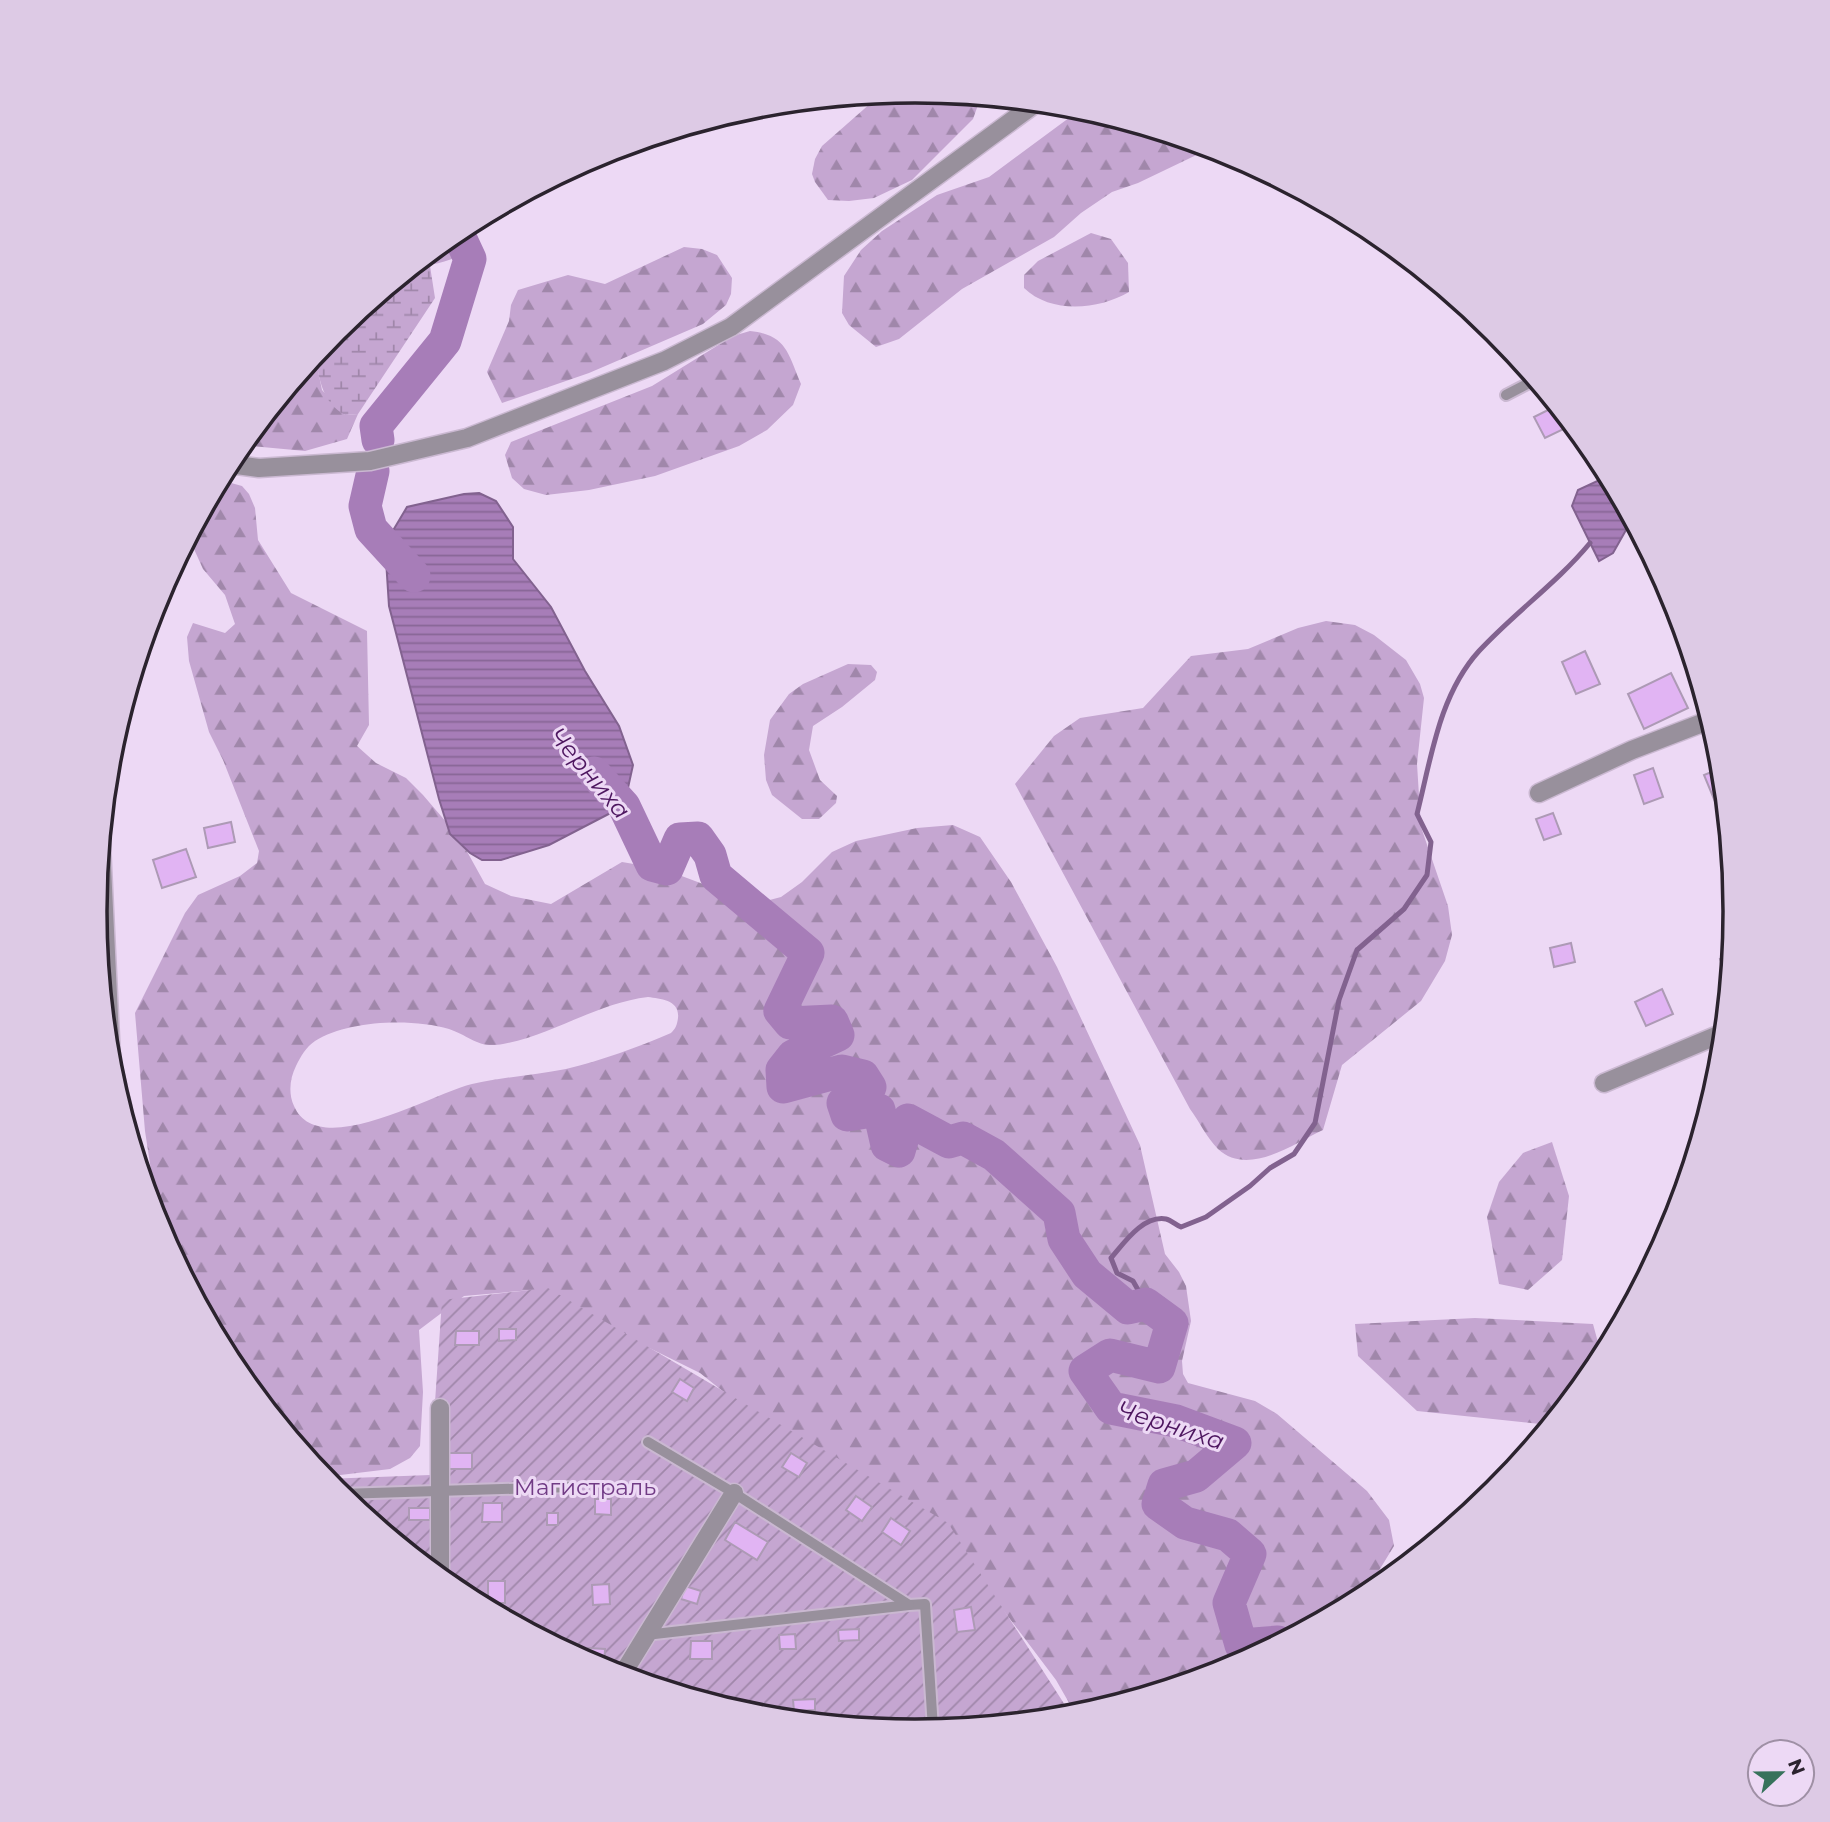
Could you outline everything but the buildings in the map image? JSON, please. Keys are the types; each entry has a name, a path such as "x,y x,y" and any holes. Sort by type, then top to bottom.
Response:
{"street":[{"path":"241,466 259,468 370,461 467,438 664,360 730,327 1025,111"},
{"path":"1539,793 1632,750 1700,724"},
{"path":"1604,1083 1712,1037"},
{"path":"440,1408 440,1564"},
{"path":"628,1665 734,1493"}],"lane":[{"path":"1506,395 1527,384"},
{"path":"649,1442 909,1605"},
{"path":"356,1493 570,1487"},
{"path":"646,1635 925,1604 932,1718"}],"green space":[{"path":"915,103 978,106 973,119 912,180 874,198 828,200 812,174 815,159 822,146 869,105"},
{"path":"1069,118 1124,131 1197,155 1138,183 1112,192 1081,213 1054,237 962,289 899,339 876,347 849,325 842,313 844,276 861,250 882,231 937,195 989,177"},
{"path":"475,233 475,239 467,250 454,258 430,265"},
{"path":"1091,233 1111,239 1128,263 1129,292 1103,303 1075,306 1047,302 1024,288 1024,275 1038,261"},
{"path":"684,247 702,249 717,255 732,278 731,294 726,305 703,324 589,373 502,403 487,372 509,321 511,305 518,290 568,275 605,284"},
{"path":"430,266 435,298 358,414 345,415 337,410 327,397 318,368 382,304"},
{"path":"750,331 762,333 779,342 789,355 801,384 793,405 767,430 739,446 655,476 589,490 546,495 524,489 512,478 505,455 511,442 652,386 733,336"},
{"path":"317,368 322,390 345,415 358,414 347,439 305,451 254,446"},
{"path":"230,483 242,486 255,508 258,540 291,593 367,631 369,725 357,746 376,763 406,778 459,837 485,884 511,896 551,904 622,862 663,869 703,884 735,902 755,904 781,897 802,882 832,852 856,841 917,828 953,825 980,837 1011,882 1057,967 1140,1145 1165,1254 1186,1286 1191,1321 1182,1361 1183,1374 1188,1383 1255,1401 1277,1414 1367,1491 1389,1520 1394,1546 1377,1574 1319,1611 1224,1657 1175,1676 1069,1704 1056,1680 970,1566 808,1459 700,1373 532,1290 464,1296 419,1330 423,1392 420,1446 410,1458 390,1469 338,1475 274,1403 215,1315 169,1220 152,1176 145,1131 135,1013 185,913 198,895 240,876 257,863 259,851 209,732 189,661 187,637 193,623 225,633 235,624 225,595 203,569 194,549","holes":["648,997 669,1001 678,1012 676,1026 671,1033 593,1062 472,1084 405,1110 351,1126 326,1127 307,1122 292,1101 292,1075 304,1052 315,1041 345,1029 380,1023 417,1023 449,1029 480,1043 494,1045 540,1034 629,1000"]},
{"path":"1326,621 1355,625 1374,635 1406,660 1420,684 1424,698 1417,764 1421,827 1448,906 1452,935 1445,961 1421,1001 1342,1065 1323,1130 1285,1150 1243,1160 1230,1157 1218,1149 1190,1109 1015,784 1054,736 1080,718 1143,708 1191,656 1248,649 1298,628"},
{"path":"848,664 871,665 877,672 875,680 813,726 809,750 820,780 837,796 836,803 819,819 802,819 772,795 766,780 764,755 770,720 789,694 803,684"},
{"path":"1552,1142 1569,1196 1562,1260 1528,1290 1499,1284 1487,1217 1499,1182 1523,1153"},
{"name":"Магистраль","path":"548,1288 948,1523 1065,1704 1020,1712 915,1719 810,1712 757,1703 655,1676 606,1657 511,1611 466,1583 382,1518 341,1478 430,1475 442,1300"},
{"path":"1475,1318 1593,1324 1598,1342 1539,1424 1417,1411 1358,1356 1355,1324"}],"water":[{"path":"1598,480 1627,530 1613,553 1599,561 1572,506 1578,490"},
{"path":"479,493 496,501 513,527 513,559 551,607 585,671 619,726 633,765 624,806 549,845 501,860 482,860 470,853 450,834 389,606 385,544 407,507"}],"waterway":[{"name":"Черниха","path":"378,440 376,426 445,341 470,259 462,242"},
{"name":"Черниха","path":"373,471 365,506 371,529 414,576"},
{"path":"1146,1304 1133,1281 1117,1273 1111,1258 1128,1238 1150,1221 1168,1220 1181,1227 1206,1217 1250,1186 1270,1168 1294,1154 1315,1123 1339,1000 1357,950 1404,909 1427,875 1431,842 1417,814 1438,728 1454,687 1479,651 1590,543"},
{"name":"Черниха","path":"594,773 624,806 652,865 667,869 680,839 698,838 710,855 716,876 808,953 780,1011 790,1023 832,1021 838,1035 793,1056 782,1070 783,1087 842,1071 863,1076 870,1087 843,1103 847,1115 879,1110 887,1145 899,1151 908,1120 949,1142 963,1138 994,1155 1059,1213 1064,1239 1087,1274 1128,1308 1146,1304 1172,1323 1159,1367 1110,1355 1085,1371 1111,1408 1176,1421 1235,1443 1196,1476 1164,1485 1158,1504 1185,1523 1228,1535 1250,1554 1229,1603 1241,1645 1252,1644"}]}
